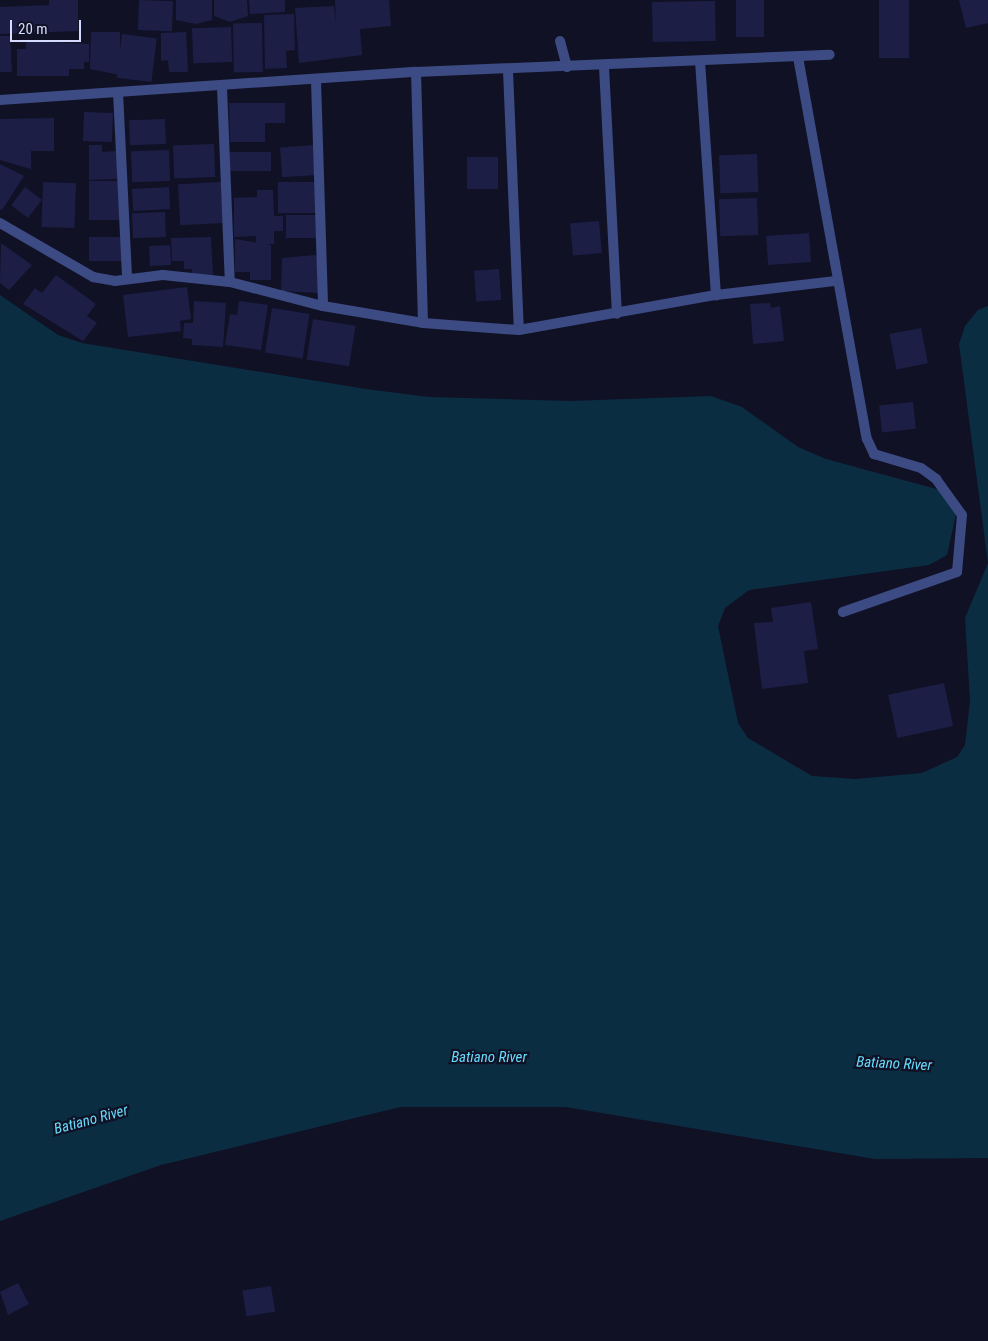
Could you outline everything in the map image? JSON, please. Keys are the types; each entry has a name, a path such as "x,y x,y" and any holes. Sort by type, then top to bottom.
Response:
{"street":[{"path":"560,41 567,67"},
{"path":"0,100 316,81 416,72 508,71 830,55"},
{"path":"798,57 836,281 867,439 874,454 921,468 948,492 962,515 956,572 843,612"},
{"path":"700,61 716,295"},
{"path":"604,66 617,314"},
{"path":"508,71 519,330"},
{"path":"416,72 423,323"},
{"path":"316,81 323,306"},
{"path":"222,87 230,282"},
{"path":"118,92 127,279"},
{"path":"0,223 83,273 115,281 163,275 230,282 323,306 423,323 519,330 716,295 836,281"}],"water":[{"name":"Batiano River","path":"0,295 58,335 82,343 366,389 429,397 570,401 711,396 742,407 798,447 826,459 940,490 956,514 947,555 929,565 749,590 725,608 718,626 738,723 748,738 812,776 855,779 922,773 957,757 965,745 970,701 965,618 988,563 988,1158 875,1159 566,1107 400,1107 161,1165 0,1221"},
{"path":"988,306 988,563 959,344 965,326 978,310"}],"building":[{"path":"49,0 78,0 78,31 0,34 0,7 49,5"},
{"path":"139,0 173,1 172,31 138,30"},
{"path":"176,0 212,0 212,20 196,24 176,20"},
{"path":"214,0 247,0 248,16 230,22 214,16"},
{"path":"249,0 285,0 285,12 250,14"},
{"path":"335,0 389,0 391,26 360,29 362,55 299,63 295,8 334,6 336,24"},
{"path":"736,0 764,0 764,37 736,37"},
{"path":"879,0 909,0 909,58 879,58"},
{"path":"959,0 988,0 988,23 966,28"},
{"path":"715,1 716,41 653,42 652,2"},
{"path":"294,14 295,50 286,51 287,68 265,69 264,15"},
{"path":"262,23 263,72 234,72 233,24"},
{"path":"231,27 232,62 193,63 192,28"},
{"path":"91,32 120,32 120,75 90,69"},
{"path":"186,32 188,72 169,72 168,60 161,61 161,33"},
{"path":"122,34 157,38 151,82 117,78"},
{"path":"0,36 10,36 12,72 0,72"},
{"path":"26,41 89,44 89,62 84,62 84,69 69,69 69,76 17,76 17,49 26,49"},
{"path":"229,103 285,103 285,123 265,123 265,142 230,142"},
{"path":"84,112 113,113 112,142 83,141"},
{"path":"54,118 54,151 31,151 31,169 0,160 0,119"},
{"path":"165,119 166,144 130,145 129,120"},
{"path":"214,144 215,177 174,178 173,145"},
{"path":"89,145 102,145 102,152 117,151 117,179 89,180"},
{"path":"315,145 317,175 282,177 280,147"},
{"path":"169,150 170,181 132,182 131,151"},
{"path":"228,152 271,152 271,171 228,171"},
{"path":"757,154 758,192 720,193 719,155"},
{"path":"467,157 498,157 498,189 467,189"},
{"path":"0,164 24,176 2,210 0,209"},
{"path":"89,181 120,181 120,220 89,220"},
{"path":"43,182 76,183 74,228 41,227"},
{"path":"221,182 223,223 180,225 178,184"},
{"path":"278,182 318,182 318,213 278,213"},
{"path":"25,187 42,200 28,218 11,205"},
{"path":"169,187 170,209 133,211 132,189"},
{"path":"257,190 273,190 274,216 283,216 283,231 274,231 274,244 256,244 256,236 234,237 234,198 257,197"},
{"path":"757,198 758,235 720,236 719,199"},
{"path":"165,212 166,237 133,238 132,213"},
{"path":"286,215 318,215 318,238 286,238"},
{"path":"599,221 602,253 573,255 570,224"},
{"path":"809,233 811,262 768,265 766,236"},
{"path":"89,237 124,237 124,261 89,261"},
{"path":"211,237 213,276 192,276 192,269 184,269 184,261 172,261 171,238"},
{"path":"235,239 271,245 271,280 250,280 250,272 235,272"},
{"path":"1,243 32,265 9,290 0,283"},
{"path":"170,245 171,265 150,266 149,246"},
{"path":"315,255 320,260 321,293 281,291 282,258"},
{"path":"499,269 501,300 476,302 474,271"},
{"path":"56,275 96,304 87,316 97,323 83,341 23,304 35,288 42,293"},
{"path":"187,287 191,319 180,321 181,331 128,337 123,295"},
{"path":"194,301 226,303 223,347 192,345 192,339 183,338 184,323 193,323"},
{"path":"239,301 268,305 261,350 225,345 230,314 237,315"},
{"path":"770,303 771,308 780,306 784,341 753,344 750,304"},
{"path":"272,308 310,314 302,358 265,352"},
{"path":"313,319 355,326 349,366 307,359"},
{"path":"921,328 928,363 896,369 890,334"},
{"path":"913,402 916,429 882,432 879,406"},
{"path":"811,602 818,649 804,651 808,683 762,689 754,623 773,622 771,608"},
{"path":"944,683 953,726 897,738 888,695"},
{"path":"18,1283 29,1304 8,1315 0,1292"},
{"path":"271,1286 275,1312 246,1316 242,1291"}]}
